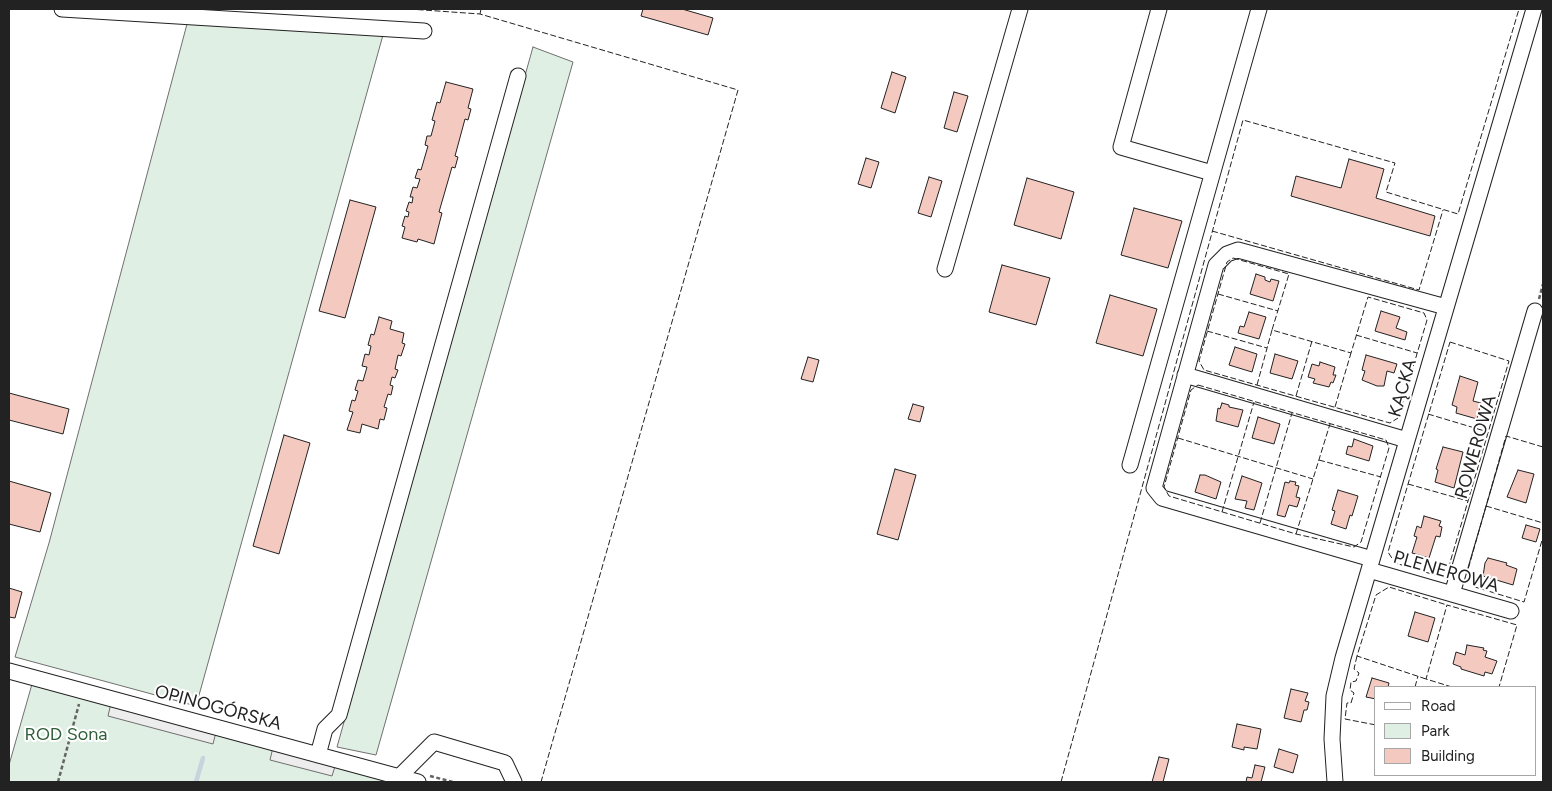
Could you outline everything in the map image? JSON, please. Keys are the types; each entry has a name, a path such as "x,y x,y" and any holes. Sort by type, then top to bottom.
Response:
{"street":[{"path":"62,9 424,31"},
{"path":"945,269 1020,9"},
{"path":"1159,9 1121,147 1212,173"},
{"path":"1130,465 1259,9"},
{"name":"KĄCKA","path":"1335,782 1332,739 1334,696 1343,658 1534,9"},
{"path":"318,755 325,729 338,715 518,76"},
{"path":"1407,440 1185,375 1216,265 1227,254 1238,250 1446,307"},
{"name":"ROWEROWA","path":"1452,594 1535,311"},
{"name":"PLENEROWA","path":"1185,375 1154,488 1162,498 1371,565 1452,594 1512,611"},
{"name":"OPINOGÓRSKA","path":"9,671 418,782"},
{"path":"399,777 434,742 506,763 514,782"}],"path":[{"path":"63,782 59,782 83,691"}],"green space":[{"path":"187,24 383,35 196,706 15,657 49,543"},
{"path":"533,47 573,62 376,755 337,747"},
{"name":"ROD Sona","path":"34,677 413,782 9,782 9,765"}],"shaded area":[{"path":"112,699 217,728 213,744 108,716"},
{"path":"274,743 337,760 332,776 270,760"}],"building":[{"path":"643,9 682,9 713,18 708,35 641,16"},
{"path":"892,72 906,77 895,113 881,108"},
{"path":"446,82 473,89 468,108 471,109 468,120 465,119 455,156 458,157 455,168 452,167 439,212 442,213 434,244 418,239 417,242 402,238 405,227 402,226 405,216 408,217 409,212 406,211 409,202 412,203 413,197 410,197 413,187 417,188 420,179 415,178 418,169 421,170 428,146 425,145 427,136 431,136 435,121 432,120 437,102 440,103"},
{"path":"954,92 968,96 957,132 944,128"},
{"path":"866,158 879,162 871,188 858,184"},
{"path":"1349,159 1384,169 1376,198 1435,216 1430,236 1291,196 1296,176 1341,188"},
{"path":"929,177 942,181 931,217 918,213"},
{"path":"1027,178 1074,192 1061,239 1014,225"},
{"path":"350,200 376,207 345,318 319,311"},
{"path":"1134,208 1182,221 1168,268 1121,255"},
{"path":"1002,265 1050,278 1036,325 989,312"},
{"path":"1256,274 1265,277 1265,280 1270,282 1271,279 1279,281 1273,301 1250,294"},
{"path":"1110,295 1157,309 1143,356 1096,343"},
{"path":"1381,311 1400,317 1396,328 1407,332 1405,340 1375,331"},
{"path":"1249,312 1266,317 1259,339 1238,333 1240,326 1244,327"},
{"path":"379,317 392,321 390,329 404,333 402,343 405,344 401,356 398,355 395,369 398,370 395,378 392,377 390,385 393,386 391,395 388,394 384,407 387,408 384,420 380,419 378,429 362,424 360,433 347,430 353,412 349,411 352,400 355,401 358,391 355,390 358,380 363,381 367,367 362,366 365,354 369,355 371,346 368,345 371,334 374,335"},
{"path":"1235,347 1257,354 1252,372 1229,365"},
{"path":"1275,354 1298,361 1292,379 1270,373"},
{"path":"1366,355 1397,364 1394,373 1387,371 1384,386 1377,386 1362,380 1365,371 1362,370"},
{"path":"808,357 819,360 813,382 801,379"},
{"path":"1320,362 1335,367 1333,375 1336,375 1329,387 1313,383 1315,379 1308,377 1312,364 1319,366"},
{"path":"1460,376 1478,382 1473,401 1481,403 1477,419 1456,413 1457,407 1452,405"},
{"path":"9,393 69,409 63,434 9,420"},
{"path":"1222,403 1229,405 1229,407 1243,410 1238,427 1216,421 1218,408 1220,409"},
{"path":"913,404 924,407 920,422 908,419"},
{"path":"1258,417 1280,424 1274,444 1252,438"},
{"path":"284,435 310,443 279,554 253,546"},
{"path":"1354,439 1373,446 1369,461 1346,454 1348,446 1352,447"},
{"path":"1443,447 1463,452 1454,488 1435,482 1438,470 1436,469"},
{"path":"895,469 916,475 898,540 877,534"},
{"path":"1518,470 1534,474 1526,503 1507,497"},
{"path":"1200,475 1205,475 1221,482 1216,499 1195,492"},
{"path":"1242,476 1262,483 1254,510 1245,508 1247,501 1235,499"},
{"path":"9,481 51,493 40,532 9,524"},
{"path":"1290,481 1296,482 1295,485 1299,486 1296,497 1300,498 1297,507 1289,505 1285,517 1277,515 1285,482 1289,483"},
{"path":"1338,490 1358,496 1346,529 1331,524 1335,511 1332,510"},
{"path":"1424,516 1441,521 1439,526 1442,527 1440,537 1436,536 1429,558 1412,553 1417,537 1414,536 1417,526 1421,528"},
{"path":"1526,525 1540,529 1536,542 1522,538"},
{"path":"1488,558 1507,563 1506,565 1517,569 1513,585 1483,576 1485,563"},
{"path":"9,588 22,592 15,618 9,617"},
{"path":"1415,612 1435,618 1428,642 1408,636"},
{"path":"1467,645 1484,648 1483,650 1487,651 1485,657 1497,661 1492,674 1485,672 1484,676 1461,669 1461,667 1453,664 1456,652 1465,655"},
{"path":"1372,678 1389,683 1388,686 1374,686 1374,699 1366,697"},
{"path":"1291,689 1308,693 1305,701 1309,702 1307,710 1304,710 1301,722 1284,718"},
{"path":"1237,724 1261,729 1257,749 1244,747 1244,750 1232,747"},
{"path":"1279,749 1298,755 1293,773 1274,767"},
{"path":"1159,757 1169,759 1163,782 1152,782"},
{"path":"1255,765 1265,767 1261,782 1246,782 1247,777 1252,778"}],"waterway":[{"path":"196,782 203,758"}],"fence":[{"path":"409,9 480,14 738,90 541,782"},
{"path":"480,14 481,9"},
{"path":"1061,782 1243,120 1395,163 1386,192 1458,214 1519,9"},
{"path":"1212,231 1419,290 1443,210"},
{"path":"1233,258 1289,274 1272,330 1351,353 1368,297 1424,313 1427,320 1398,418 1390,423 1204,370 1199,361 1227,262 1233,258"},
{"path":"1218,294 1278,311"},
{"path":"1257,385 1272,330"},
{"path":"1207,331 1267,348"},
{"path":"1356,335 1417,353"},
{"path":"1296,396 1312,341"},
{"path":"1450,342 1509,361 1449,566 1435,575 1395,563 1388,552 1450,342"},
{"path":"1335,407 1351,353"},
{"path":"1198,385 1386,440 1389,448 1361,542 1354,547 1296,534 1169,496 1164,487 1191,390 1198,385"},
{"path":"1222,512 1254,402"},
{"path":"1260,523 1292,413"},
{"path":"1428,414 1488,432"},
{"path":"1296,534 1330,424"},
{"path":"1543,447 1506,436 1467,573 1475,587 1524,602 1543,537"},
{"path":"1178,438 1313,479"},
{"path":"1319,460 1381,477"},
{"path":"1408,484 1468,501"},
{"path":"1486,506 1543,523"},
{"path":"1426,679 1357,656 1376,595 1389,587 1447,605"},
{"path":"1449,686 1426,679 1447,605 1517,625 1499,686"},
{"path":"1357,656 1354,669 1359,673 1356,681 1351,682 1350,690 1354,693 1351,703 1347,703 1345,719 1374,725"},
{"path":"1415,686 1418,676"}]}
